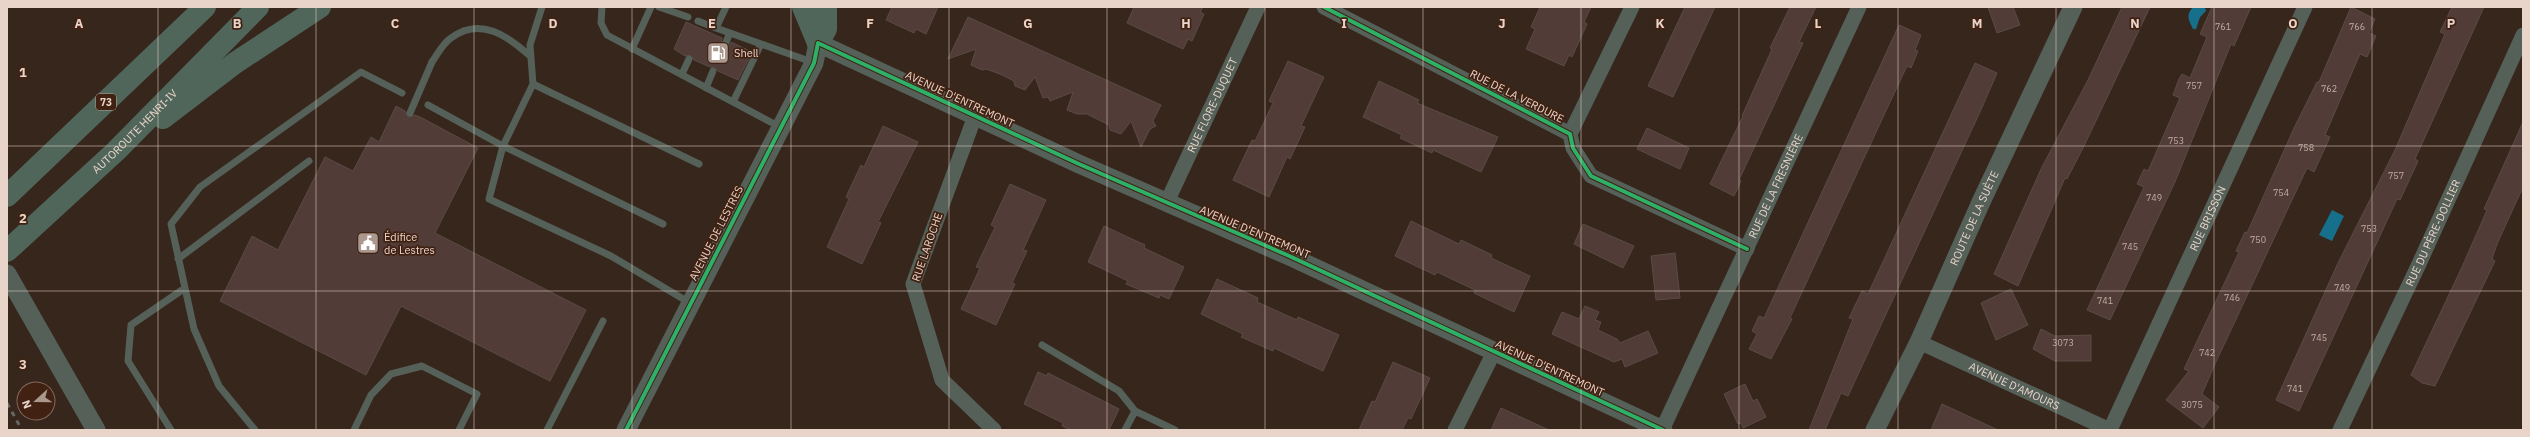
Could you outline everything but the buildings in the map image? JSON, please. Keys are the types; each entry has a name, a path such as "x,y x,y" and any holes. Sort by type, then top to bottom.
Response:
{"highway":[{"name":"73","path":"7,196 205,7"},
{"name":"AUTOROUTE HENRI-IV","path":"11,248 116,152 258,7"},
{"path":"116,152 195,96 235,62 320,7"},
{"path":"803,7 816,53"},
{"path":"816,53 826,29 826,7"}],"street":[{"name":"RUE FLORE-DUQUET","path":"1166,204 1258,7"},
{"name":"RUE DE LA VERDURE","path":"1324,7 1570,134 1573,148 1590,176 1748,249"},
{"path":"1570,134 1632,7"},
{"name":"RUE DE LA FRESNIÈRE","path":"1662,430 1701,342 1748,249 1859,7"},
{"name":"ROUTE DE LA SUÈTE","path":"1875,430 1919,342 1981,202 2073,7"},
{"name":"RUE BRISSON","path":"2110,430 2305,7"},
{"name":"RUE DU PÈRE-DOLLIER","path":"2340,430 2423,257 2523,34"},
{"name":"AVENUE D'ENTREMONT","path":"816,53 976,116 1166,204 1287,255 1662,430"},
{"name":"AVENUE DE LESTRES","path":"626,430 816,53"},
{"name":"RUE LAROCHE","path":"976,116 913,284 942,380 994,430"},
{"path":"7,274 96,430"},
{"name":"AVENUE D'AMOURS","path":"1919,342 2110,430"},
{"path":"1455,430 1494,352"}],"lane":[{"path":"542,7 530,45 533,84 503,146 489,200 611,256 690,303"},
{"path":"602,7 601,23 607,35 780,127"},
{"path":"632,49 651,7"},
{"path":"659,7 688,17"},
{"path":"716,28 726,7"},
{"path":"698,21 704,28 716,28 761,44 816,53"},
{"path":"410,113 432,62 450,38 470,29 486,29 503,34 530,56"},
{"path":"726,42 730,33"},
{"path":"732,102 761,44"},
{"path":"682,74 689,59"},
{"path":"706,88 713,71"},
{"path":"255,430 219,386 194,329 170,224 200,187 361,72 402,93"},
{"path":"533,84 699,164"},
{"path":"428,106 503,146 663,224"},
{"path":"178,259 309,161"},
{"path":"171,430 128,361 128,354 131,325 185,288"},
{"path":"547,430 603,321"},
{"path":"1042,345 1119,391 1135,411 1175,430"},
{"path":"354,430 371,395 391,374 422,366 477,394 459,430"},
{"path":"1125,430 1135,411"}],"water":[{"path":"2193,7 2205,7 2206,11 2200,17 2196,29 2193,29 2188,18"},
{"path":"2332,210 2344,216 2332,241 2319,235"}],"railway":[{"path":"7,403 22,430"}],"cycle path":[{"path":"1324,7 1570,134 1573,148 1591,176 1747,249"},
{"path":"626,430 814,63 818,43 1079,164 1287,255 1663,430"}],"place":[{"name":"Shell","path":"718,53"},
{"name":"Édifice de Lestres","path":"368,243"}]}
